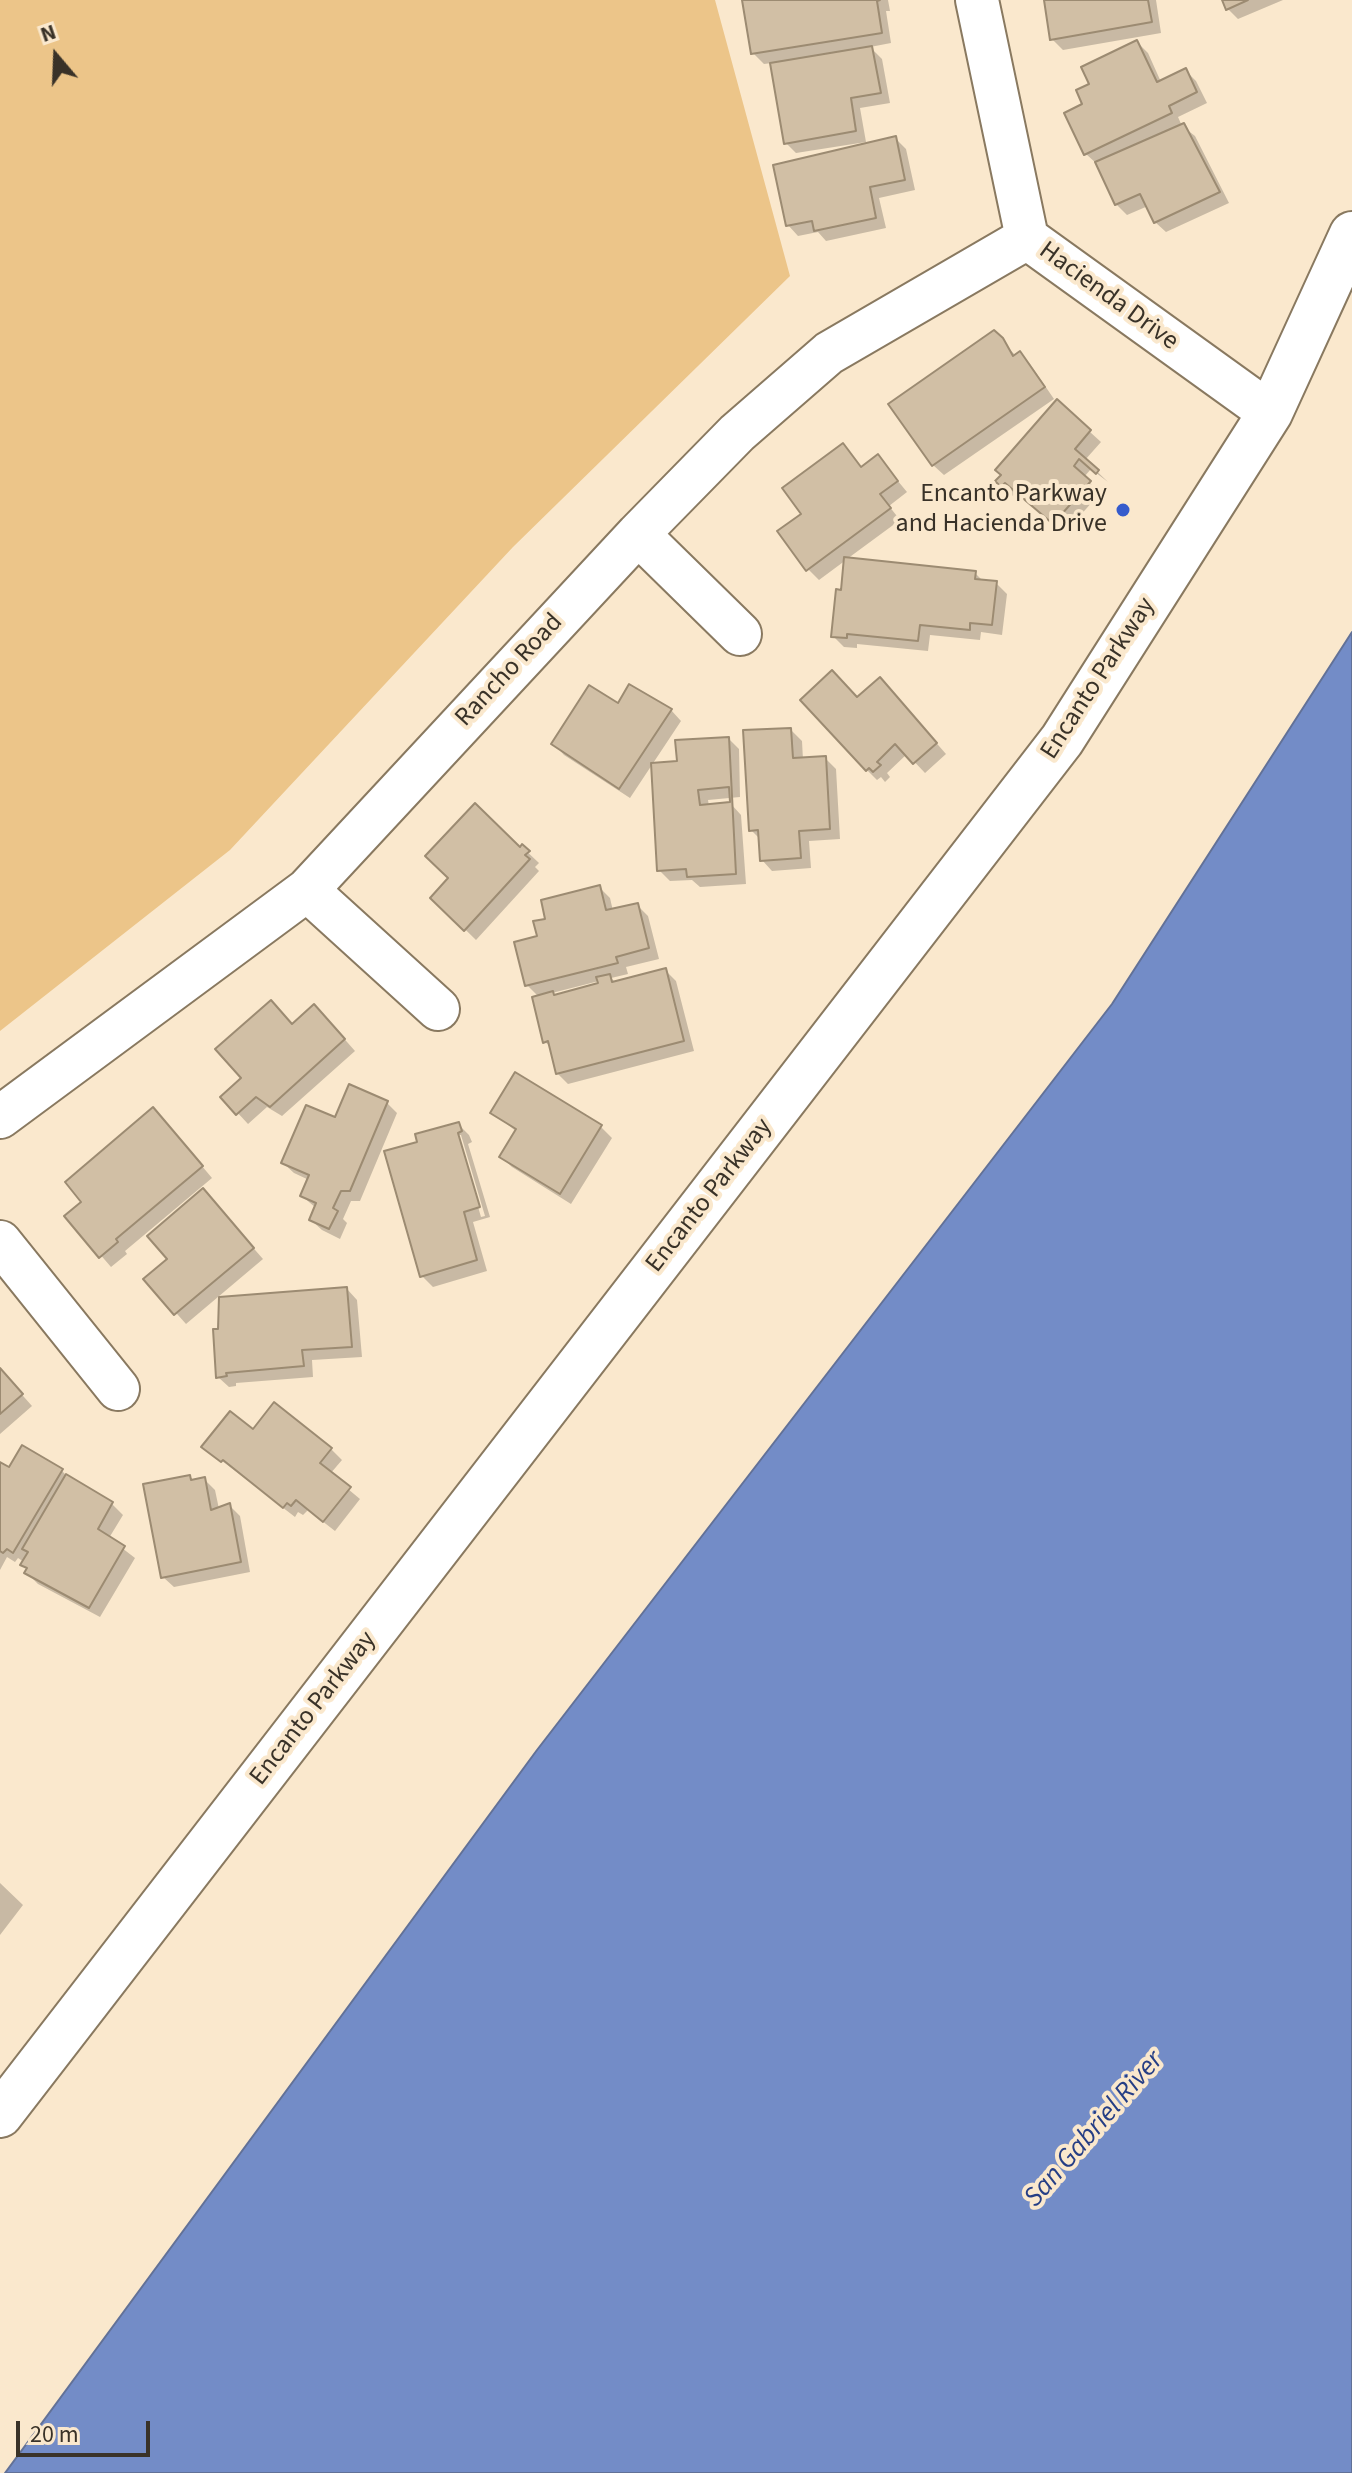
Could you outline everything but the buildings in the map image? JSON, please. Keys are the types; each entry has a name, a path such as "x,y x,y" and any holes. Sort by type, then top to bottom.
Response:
{"street":[{"name":"Hacienda Drive","path":"977,0 1027,238 1270,413"},
{"name":"Encanto Parkway","path":"0,2115 1062,740 1270,413 1352,234"},
{"name":"Rancho Road","path":"0,1117 307,890 638,534 737,433 829,353 1027,238"},
{"path":"638,534 740,634"},
{"path":"307,890 438,1009"},
{"path":"0,1242 118,1389"}],"shaded area":[{"path":"0,0 715,0 790,276 513,547 230,850 0,1031"}],"water":[{"name":"San Gabriel River","path":"1352,632 1352,2473 5,2473 537,1750 1112,1004"}],"place":[{"name":"Encanto Parkway and Hacienda Drive","path":"1123,510"}]}
